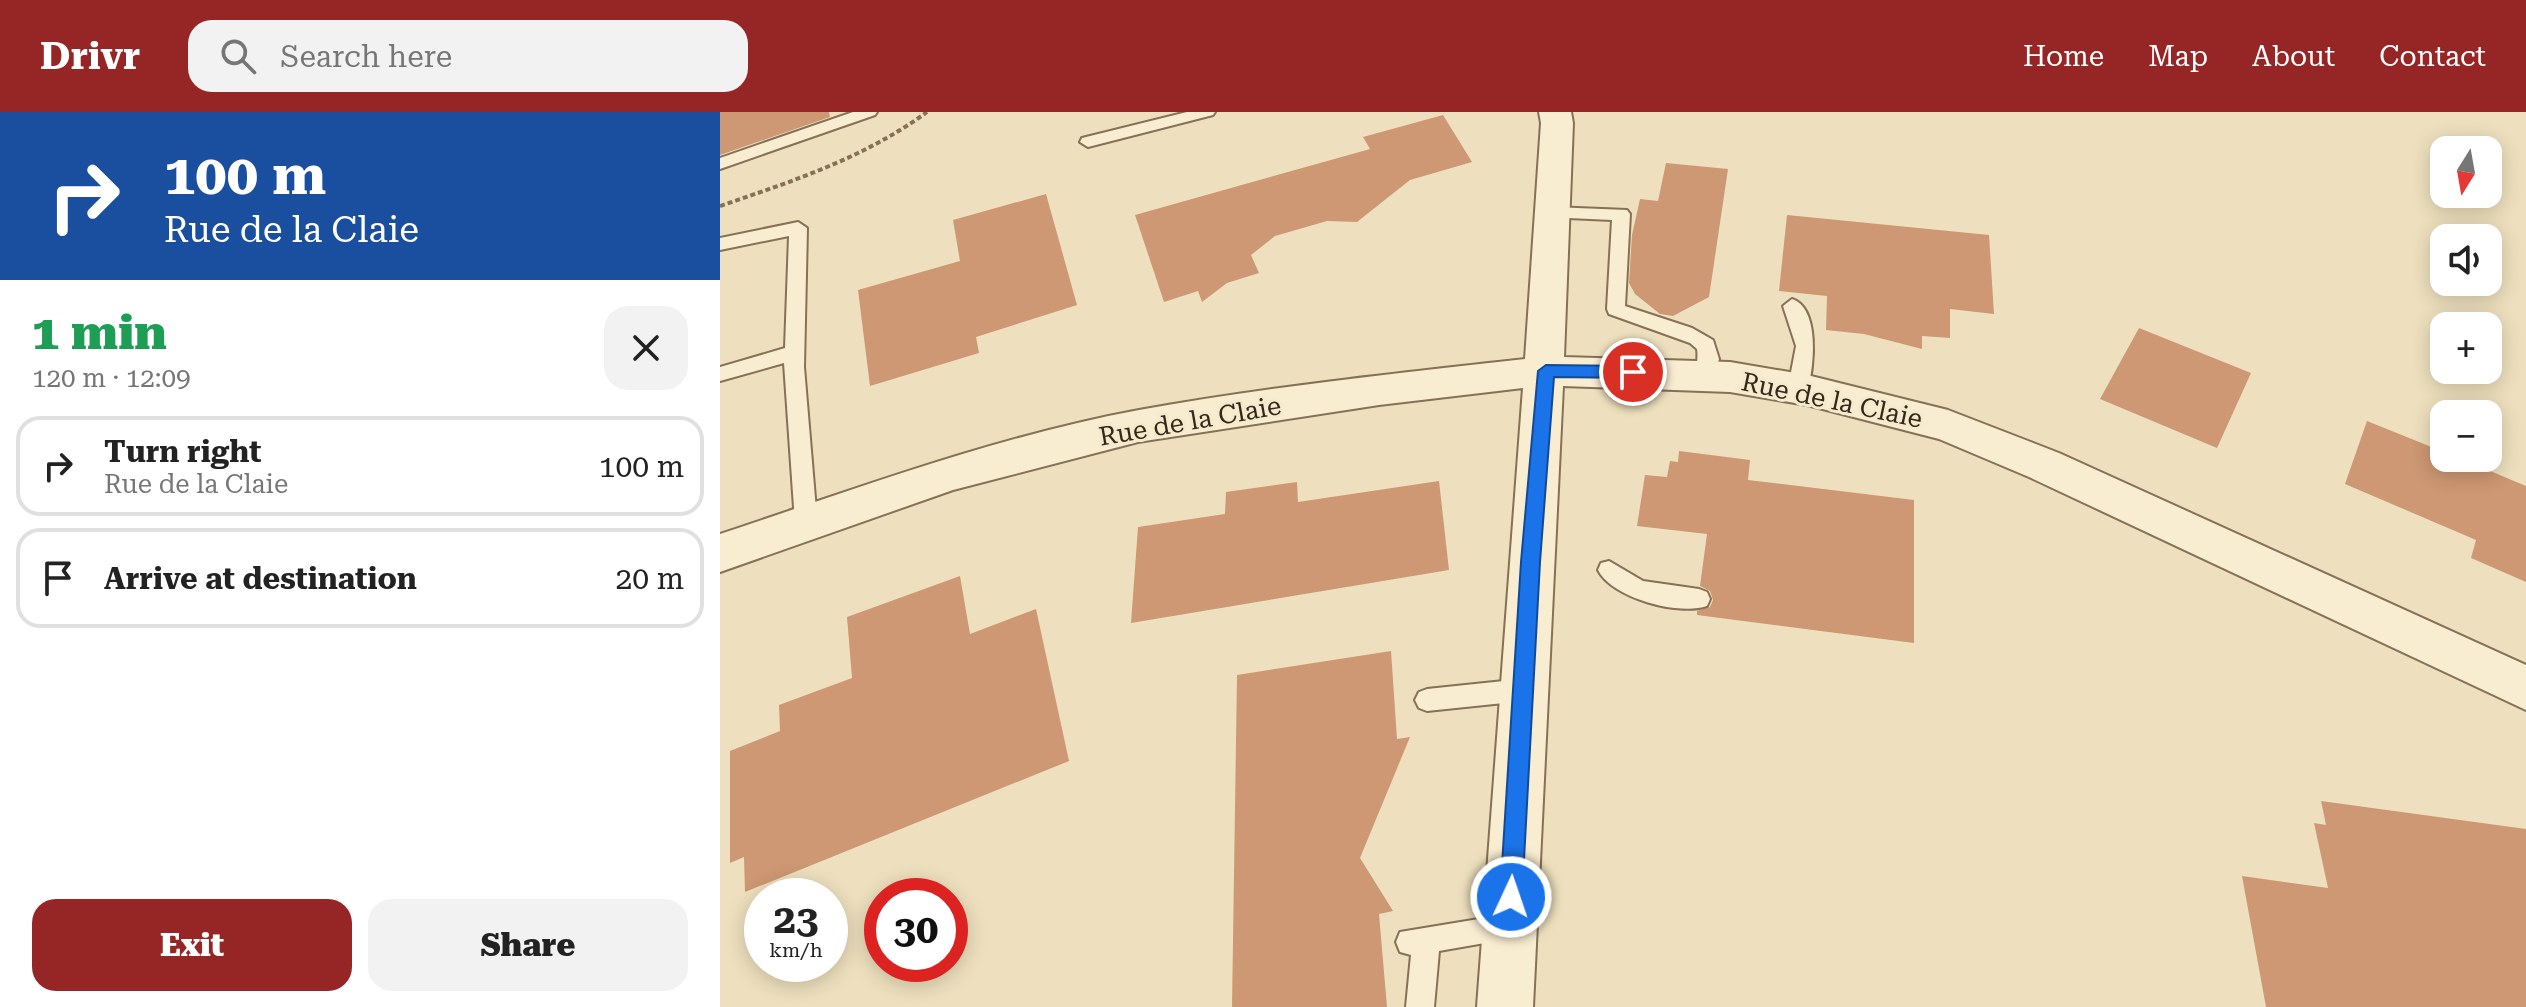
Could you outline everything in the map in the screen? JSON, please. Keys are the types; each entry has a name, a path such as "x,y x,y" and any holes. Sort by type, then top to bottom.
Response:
{"street":[{"path":"1505,1007 1523,690 1546,371 1555,112"},
{"name":"Rue de la Claie","path":"720,553 950,474 1138,426 1379,390 1546,371 1706,376 1798,388 1948,426 2044,465 2526,688"}],"lane":[{"path":"720,164 869,112"},
{"path":"1088,142 1207,112"},
{"path":"1552,213 1621,214 1616,309 1639,321 1695,336 1706,345 1709,359 1706,376"},
{"path":"720,244 798,228 794,353 806,522"},
{"path":"1792,306 1805,336 1807,357 1798,388"},
{"path":"720,374 794,353"},
{"path":"1609,570 1619,581 1643,593 1699,599"},
{"path":"1427,700 1523,690"},
{"path":"1420,1007 1418,941 1509,927"}],"path":[{"path":"720,206 851,161 897,137 927,112"}],"building":[{"path":"720,112 829,112 830,117 720,155"},
{"path":"1443,115 1472,162 1410,180 1357,222 1327,221 1275,236 1251,255 1259,273 1227,283 1202,302 1198,291 1164,302 1135,215 1370,149 1363,137"},
{"path":"1666,163 1728,169 1709,297 1673,316 1660,314 1635,294 1629,283 1632,235 1640,199 1658,201"},
{"path":"1046,194 1077,305 976,337 979,353 870,386 858,290 960,261 953,220"},
{"path":"1787,215 1989,235 1994,314 1950,309 1950,338 1922,336 1922,349 1864,334 1826,330 1827,296 1779,291"},
{"path":"2139,328 2251,373 2217,448 2100,399"},
{"path":"2367,421 2430,446 2430,472 2492,472 2526,486 2526,582 2471,558 2476,540 2345,484"},
{"path":"1679,451 1750,460 1748,480 1914,500 1914,643 1697,615 1697,611 1710,607 1713,600 1710,591 1700,586 1707,534 1637,526 1645,475 1667,477 1670,461 1678,462"},
{"path":"1439,481 1449,570 1131,623 1138,527 1225,514 1226,492 1297,482 1298,502"},
{"path":"960,576 970,634 1036,609 1069,761 780,878 745,878 744,857 730,863 730,751 780,731 779,705 852,678 847,617"},
{"path":"1391,651 1397,739 1410,737 1360,858 1393,911 1379,914 1387,1007 1232,1007 1237,675"},
{"path":"2321,801 2526,829 2526,1007 2266,1007 2242,876 2328,888 2314,823 2326,825"}],"route":[{"path":"1511,897 1546,371 1633,372"}]}
